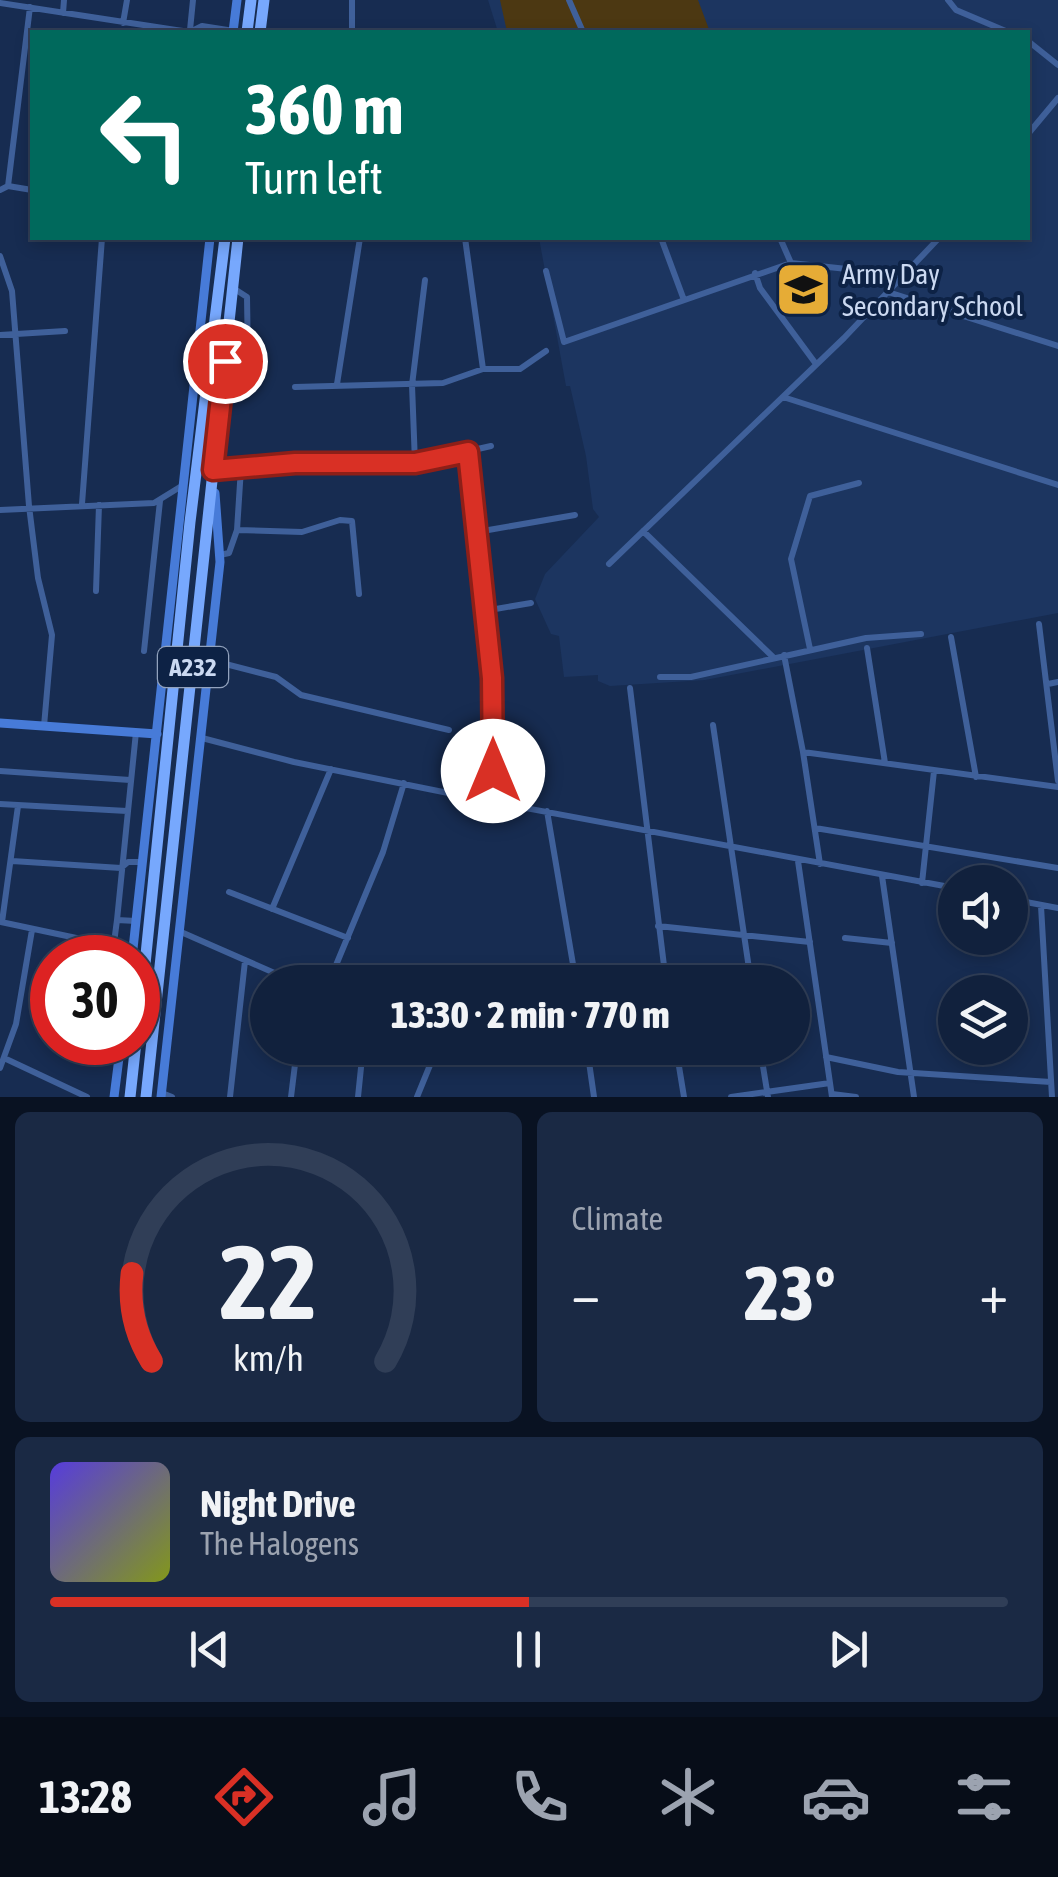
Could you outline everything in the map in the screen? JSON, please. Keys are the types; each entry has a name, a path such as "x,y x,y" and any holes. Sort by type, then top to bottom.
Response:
{"highway":[{"path":"239,30 251,0"},
{"path":"260,30 264,0"},
{"name":"A232","path":"148,935 225,240"},
{"name":"A232","path":"146,1097 238,240"},
{"path":"147,821 158,840"},
{"path":"130,1097 133,1065"}],"main road":[{"path":"237,0 238,30"},
{"path":"134,935 210,240"},
{"path":"165,1096 220,554 213,470"},
{"path":"0,723 157,734"},
{"path":"114,1097 119,1065"}],"street":[{"path":"63,13 64,0"},
{"path":"123,23 127,0"},
{"path":"190,30 194,0"},
{"path":"352,0 352,30"},
{"path":"569,0 582,30"},
{"path":"948,0 956,10 1003,30"},
{"path":"0,3 175,30"},
{"path":"8,186 30,7"},
{"path":"194,30 202,26 226,30"},
{"path":"1030,42 1058,65"},
{"path":"1030,132 1058,98"},
{"path":"0,190 8,186 30,190"},
{"path":"82,504 102,240"},
{"path":"337,385 360,240"},
{"path":"465,240 483,369"},
{"path":"661,240 684,300"},
{"path":"781,240 791,263"},
{"path":"609,564 783,397 936,240"},
{"path":"0,256 12,291 29,506 38,578 52,635 44,726"},
{"path":"546,270 564,342 791,263 904,275"},
{"path":"755,273 779,315 816,364"},
{"path":"415,463 412,385 425,280"},
{"path":"234,288 247,297 248,361"},
{"path":"888,292 1058,346"},
{"path":"0,334 66,331"},
{"path":"294,387 443,383 483,369 520,369 546,351"},
{"path":"783,397 1058,486"},
{"path":"213,470 295,463 415,463 492,446"},
{"path":"468,452 492,678 493,802"},
{"path":"220,554 232,548 240,468"},
{"path":"810,650 791,549 810,496 860,483"},
{"path":"0,510 160,501 180,488"},
{"path":"144,651 160,501"},
{"path":"96,591 99,505"},
{"path":"477,532 575,514"},
{"path":"236,530 302,532 340,520 352,521 359,594"},
{"path":"644,531 774,658"},
{"path":"484,611 532,603"},
{"path":"804,752 976,777 1058,784 1039,624"},
{"path":"660,677 734,670 784,655 921,634"},
{"path":"951,637 976,777"},
{"path":"867,648 886,763"},
{"path":"784,655 804,752 820,864"},
{"path":"210,660 276,677 301,695 450,730"},
{"path":"1048,684 1058,682"},
{"path":"630,688 664,965"},
{"path":"713,725 748,965"},
{"path":"115,935 136,732"},
{"path":"202,738 493,802 938,885"},
{"path":"272,909 331,768"},
{"path":"922,883 934,771"},
{"path":"0,772 130,780"},
{"path":"337,965 383,852 404,784"},
{"path":"0,804 127,811"},
{"path":"18,806 1,922 58,935"},
{"path":"546,812 573,965"},
{"path":"815,828 1058,868"},
{"path":"12,861 121,868 133,860 143,862"},
{"path":"798,860 832,1096 856,1097"},
{"path":"882,875 914,1097"},
{"path":"229,892 348,938"},
{"path":"1028,903 1058,908"},
{"path":"1041,906 1052,1097"},
{"path":"117,920 136,921"},
{"path":"658,926 810,942"},
{"path":"0,1068 21,1004 32,930"},
{"path":"181,932 253,965"},
{"path":"844,938 892,943"},
{"path":"230,1097 246,962"},
{"path":"826,1057 910,1072 1051,1082"},
{"path":"4,1058 87,1097"},
{"path":"291,1097 295,1065"},
{"path":"358,1097 361,1065"},
{"path":"417,1097 430,1065"},
{"path":"589,1065 594,1097"},
{"path":"679,1065 684,1097"},
{"path":"763,1065 767,1094"},
{"path":"731,1097 830,1083"}],"shaded area":[{"name":"Army Day Secondary School","path":"488,0 1058,0 1058,613 705,680 610,686 598,681 598,675 564,677 559,636 551,634 535,599 545,574 599,517 593,509 570,386 566,386 539,240 1030,240 1030,30 497,30"},
{"path":"500,0 698,0 709,30 507,30"}],"place":[{"name":"Army Day Secondary School","path":"803,290"}],"route":[{"path":"225,361 213,470 295,463 415,463 468,452 492,678 493,771"}]}
